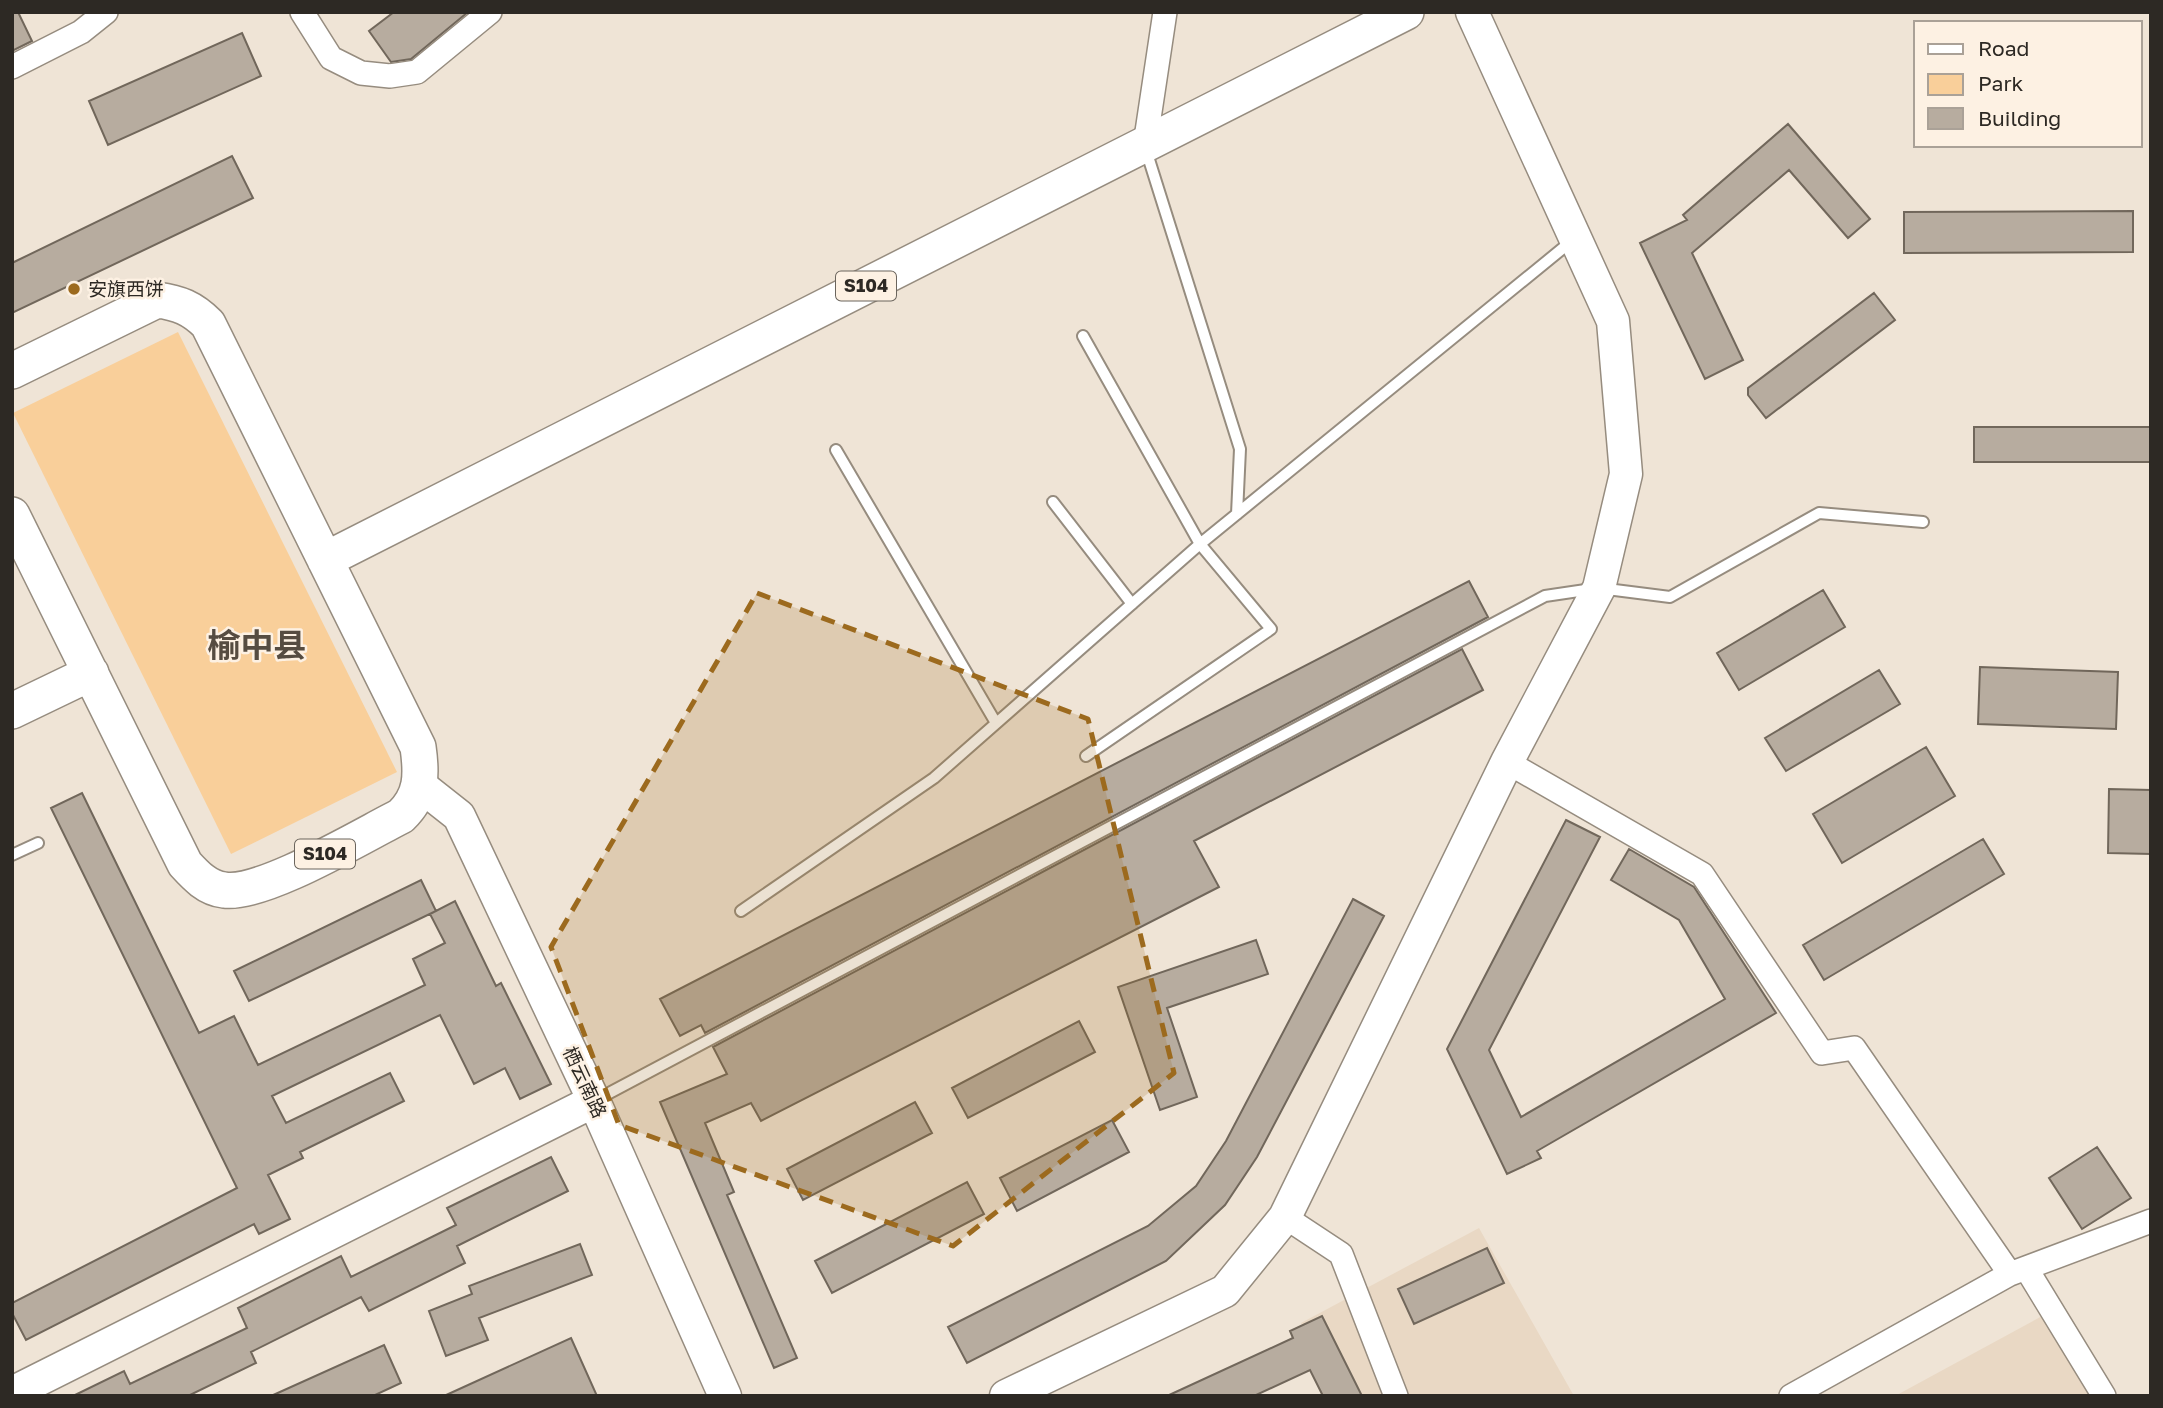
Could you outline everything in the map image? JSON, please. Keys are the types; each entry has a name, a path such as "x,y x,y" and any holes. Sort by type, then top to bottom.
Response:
{"main road":[{"name":"S104","path":"325,559 1406,12"},
{"path":"12,371 157,300 195,310 208,324 418,747 421,786"},
{"name":"S104","path":"12,515 185,864 208,885 223,890 255,888 401,816 414,804 421,786"},
{"path":"12,711 91,673"}],"street":[{"path":"12,67 81,32 106,12"},
{"path":"302,12 331,58 360,73 390,76 416,72 490,12"},
{"path":"1145,145 1165,12"},
{"path":"1006,1396 1225,1291 1284,1217 1507,762 1599,587 1626,474 1613,321 1472,12"},
{"path":"1507,762 1702,874 1822,1053 1854,1048 2018,1271 2104,1396"},
{"name":"栖云南路","path":"421,786 459,816 594,1101 725,1396"},
{"path":"12,1393 594,1101"},
{"path":"1284,1217 1340,1254 1396,1396"},
{"path":"1791,1396 2018,1271 2151,1221"}],"lane":[{"path":"1145,145 1240,449 1237,514"},
{"path":"741,911 934,778 1200,544 1576,238"},
{"path":"1083,336 1200,544 1271,629 1086,756"},
{"path":"836,450 996,723"},
{"path":"1053,502 1132,604"},
{"path":"594,1101 1545,596 1599,587 1670,597 1819,513 1923,522"},
{"path":"12,855 38,843"}],"highlighted area":[{"path":"757,593 1088,719 1174,1073 953,1246 619,1125 551,947"}],"shaded area":[{"path":"1479,1228 1574,1396 1347,1396 1301,1323"},
{"path":"2057,1308 2111,1396 1895,1396"}],"green space":[{"path":"178,332 397,772 231,854 13,413"}],"building":[{"path":"12,12 18,12 32,41 12,51"},
{"path":"394,12 468,12 411,59 391,62 369,31"},
{"path":"242,33 261,76 108,145 89,101"},
{"path":"1788,124 1870,219 1848,238 1789,170 1692,253 1743,360 1705,379 1640,243 1687,220 1683,215"},
{"path":"232,156 253,198 12,313 12,263"},
{"path":"2133,211 2133,252 1904,253 1904,212"},
{"path":"1874,293 1895,320 1766,418 1748,395 1748,388"},
{"path":"1974,427 2151,427 2151,462 1974,462"},
{"path":"1469,581 1488,617 705,1033 701,1025 680,1036 660,999"},
{"path":"1823,590 1845,627 1739,690 1717,653"},
{"path":"1462,649 1483,690 1194,841 1219,887 761,1121 751,1103 705,1123 734,1192 727,1195 797,1358 774,1368 660,1102 727,1074 713,1047"},
{"path":"1980,667 2118,672 2116,729 1978,724"},
{"path":"1879,670 1900,704 1786,771 1765,738"},
{"path":"1926,747 1955,796 1842,863 1813,814"},
{"path":"2109,789 2151,790 2151,854 2108,853"},
{"path":"82,793 199,1033 234,1016 258,1065 425,985 413,959 445,943 430,914 455,901 496,986 501,983 551,1084 520,1099 505,1068 474,1084 440,1015 272,1096 286,1123 390,1073 404,1101 300,1152 303,1158 268,1175 290,1219 259,1234 254,1224 26,1340 12,1313 12,1303 237,1188 51,808"},
{"path":"1566,820 1600,837 1489,1050 1521,1117 1725,999 1679,920 1611,880 1629,849 1694,887 1776,1013 1537,1151 1541,1158 1507,1174 1447,1049"},
{"path":"1983,839 2004,874 1824,980 1803,945"},
{"path":"421,880 436,911 249,1001 234,971"},
{"path":"1353,899 1384,916 1257,1157 1225,1205 1166,1261 967,1363 948,1327 1148,1226 1196,1186 1226,1141"},
{"path":"1256,940 1268,974 1167,1008 1197,1097 1160,1110 1118,987"},
{"path":"1079,1021 1095,1052 968,1118 952,1088"},
{"path":"915,1102 932,1133 803,1200 787,1169"},
{"path":"1112,1120 1129,1152 1017,1211 1000,1178"},
{"path":"2097,1147 2131,1198 2082,1229 2049,1178"},
{"path":"551,1157 568,1191 457,1246 465,1263 369,1311 361,1297 251,1352 256,1363 188,1396 73,1396 124,1371 130,1384 247,1328 238,1308 341,1256 351,1277 456,1225 447,1208"},
{"path":"967,1182 984,1214 832,1293 815,1261"},
{"path":"580,1244 592,1275 479,1318 488,1340 446,1356 429,1311 472,1294 469,1286"},
{"path":"1487,1248 1504,1283 1414,1324 1398,1289"},
{"path":"1322,1316 1362,1396 1323,1396 1310,1370 1254,1396 1167,1396 1293,1338 1290,1331"},
{"path":"571,1338 597,1396 444,1396"},
{"path":"384,1345 401,1383 373,1396 271,1396"}],"place":[{"name":"安旗西饼","path":"74,289"}],"district":[{"name":"榆中县","path":"257,645"}]}
